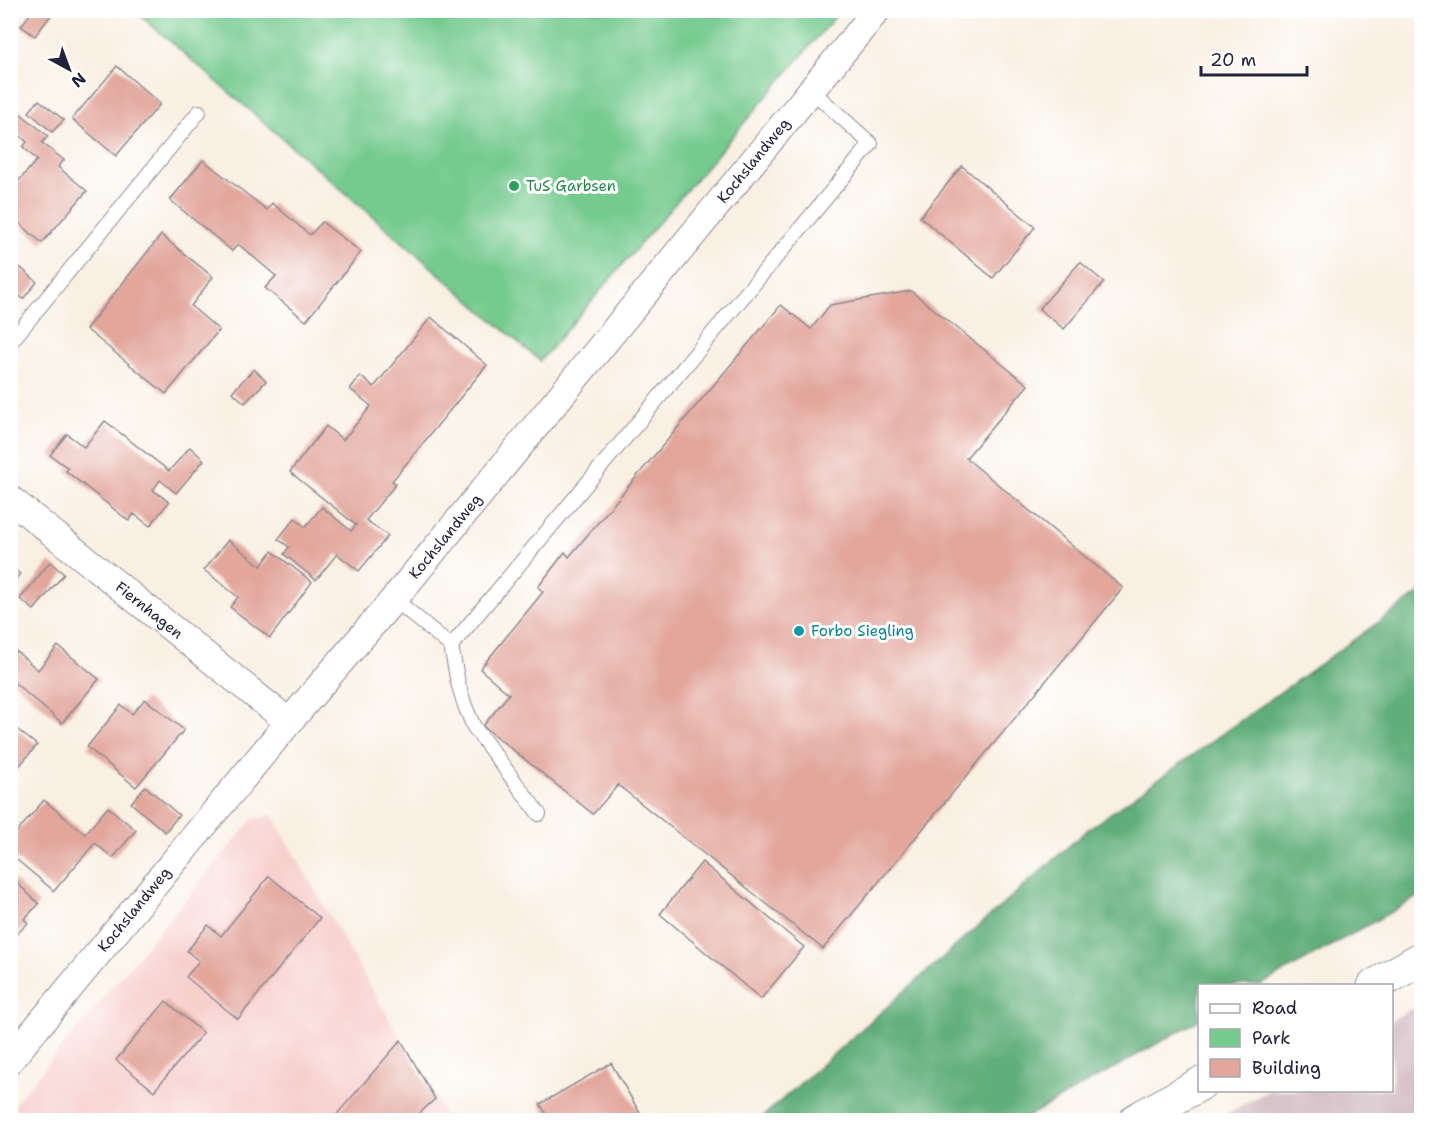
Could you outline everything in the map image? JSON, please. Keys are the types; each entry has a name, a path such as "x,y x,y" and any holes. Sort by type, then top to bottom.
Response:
{"street":[{"name":"Kochslandweg","path":"10,1060 394,599 877,10"},
{"name":"Fiernhagen","path":"10,499 290,722"},
{"path":"1377,984 1422,958"},
{"path":"1136,1120 1198,1085"}],"lane":[{"path":"451,646 871,144 811,90"},
{"path":"10,343 199,112"},
{"path":"394,599 451,646 458,683 474,727 539,814"}],"shaded area":[{"path":"272,815 447,1120 11,1120 11,1108 253,819"},
{"path":"1421,1003 1421,1120 1215,1120 1266,1092 1393,1092 1393,1019"}],"green space":[{"name":"TuS Garbsen","path":"135,11 840,11 540,361"},
{"path":"1421,592 1421,895 1263,984 1198,984 1198,1021 1022,1120 759,1120 1087,830"}],"building":[{"path":"33,10 55,10 35,36 21,26"},
{"path":"10,18 17,23 10,31"},
{"path":"117,66 160,104 116,156 72,119"},
{"path":"39,100 64,120 52,132 29,112"},
{"path":"10,105 48,136 42,143 64,160 58,167 87,191 42,243 10,215 10,191 37,160 23,147 27,142 10,127"},
{"path":"203,160 267,210 272,203 310,235 322,222 361,252 306,321 265,288 276,276 238,244 232,251 170,200"},
{"path":"962,166 1035,227 993,278 920,217"},
{"path":"161,235 213,277 191,306 219,330 166,394 86,329"},
{"path":"1080,262 1104,282 1064,329 1039,309"},
{"path":"20,267 37,282 23,299 10,289 10,279"},
{"name":"Forbo Siegling","path":"911,291 1028,385 966,458 1123,588 823,949 618,785 593,814 483,726 509,694 480,669 543,592 538,587 565,552 569,557 781,305 811,329 830,305"},
{"path":"431,317 487,365 392,481 396,484 366,520 388,536 359,571 337,554 316,580 284,554 289,547 278,539 295,518 305,527 322,507 351,531 356,525 290,472 326,426 343,440 371,406 350,389 360,376 374,387"},
{"path":"254,369 266,381 245,403 232,392"},
{"path":"105,421 169,471 190,447 204,460 176,493 160,480 153,490 169,502 150,526 134,514 129,521 66,471 68,468 50,455 67,434 84,447"},
{"path":"228,540 261,566 272,551 312,582 270,638 230,607 238,597 204,570"},
{"path":"50,562 64,574 34,610 20,599"},
{"path":"10,567 20,574 10,586"},
{"path":"58,646 99,679 62,723 10,679 10,658 16,651 38,670"},
{"path":"145,699 184,730 136,787 87,747 121,705 132,714"},
{"path":"10,724 37,745 10,777"},
{"path":"145,786 179,815 165,832 131,803"},
{"path":"44,800 85,834 108,807 136,830 113,858 95,843 54,891 10,854 10,840"},
{"path":"702,862 804,947 761,999 660,914"},
{"path":"269,876 320,918 238,1019 186,977 199,961 187,951 208,925 221,936"},
{"path":"12,878 39,904 24,919 28,923 10,941"},
{"path":"166,1001 203,1033 154,1091 116,1060"},
{"path":"401,1040 435,1099 412,1120 332,1120"},
{"path":"611,1063 644,1120 550,1120 540,1104"}],"place":[{"name":"TuS Garbsen","path":"514,186"},
{"name":"Forbo Siegling","path":"799,631"}]}
